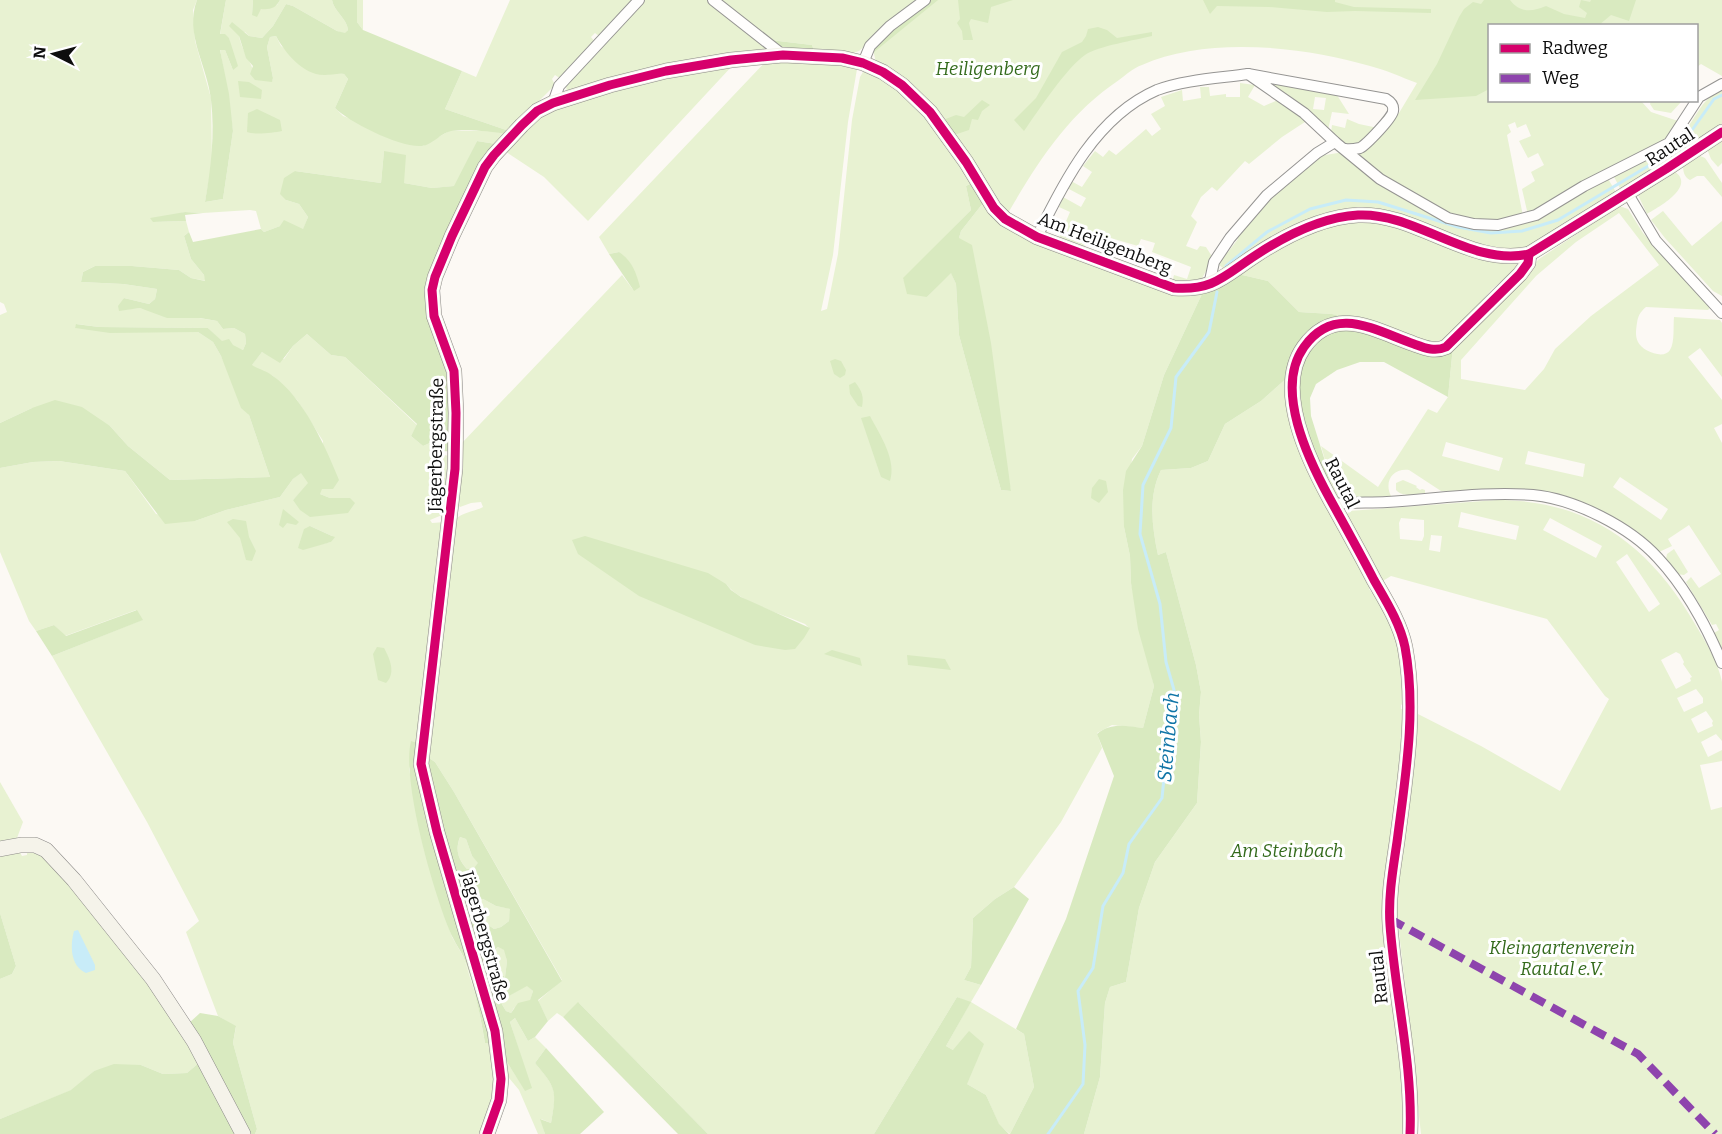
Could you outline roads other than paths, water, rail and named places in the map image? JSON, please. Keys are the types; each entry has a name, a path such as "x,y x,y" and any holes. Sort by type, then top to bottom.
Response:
{"street":[{"name":"Jägerbergstraße","path":"553,103 559,86 639,0"},
{"path":"713,0 783,55"},
{"path":"862,63 870,46 890,26 925,0"},
{"name":"Jägerbergstraße","path":"487,1134 499,1100 501,1079 495,1031 435,823 421,764 455,469 454,371 434,316 432,290 435,277 485,167 537,111 553,103 610,85 666,71 731,60 783,55 822,55 862,63"},
{"name":"Am Heiligenberg","path":"862,63 883,72 902,85 930,112 962,155 994,208 1005,219 1037,237 1174,288 1193,289 1209,285 1288,237 1323,222 1356,215 1373,215 1392,220 1471,249 1512,256 1530,254"},
{"path":"1248,74 1305,112 1345,149"},
{"name":"Am Heiligenberg","path":"1037,237 1071,173 1097,137 1120,114 1158,90 1248,74 1290,80 1386,99 1390,102 1394,107 1393,113 1366,144 1345,149"},
{"name":"Rautal","path":"1698,99 1722,84"},
{"name":"Rautal","path":"1345,149 1380,179 1448,218 1474,224 1498,225 1536,215 1584,186 1669,143 1696,102"},
{"name":"Rautal","path":"1410,1134 1409,1089 1390,924 1410,707 1404,647 1392,612 1333,504 1305,444 1293,402 1291,381 1293,370 1306,345 1323,329 1337,323 1350,322 1428,349 1441,349 1451,344 1520,274 1530,254 1628,194 1722,132"},
{"path":"1209,285 1214,262 1230,238 1261,202 1293,172 1335,142"},
{"path":"1628,194 1656,241 1717,303 1722,313"},
{"path":"1333,504 1509,494 1558,499 1584,508 1635,538 1658,558 1690,600 1710,633 1722,663"},
{"path":"0,849 21,845 41,848 53,857 74,880 153,979 194,1041 243,1134"}],"water":[{"path":"78,930 95,965 95,970 86,973 77,965 72,955 74,931"}],"waterway":[{"name":"Steinbach","path":"1226,266 1267,232 1310,209 1346,200 1378,202 1458,227 1491,233 1522,231 1558,220 1680,147 1714,99 1722,95"},
{"name":"Steinbach","path":"1048,1134 1083,1084 1085,1045 1078,991 1093,968 1103,906 1123,873 1129,844 1162,798 1164,778 1170,759 1174,724 1174,690 1166,662 1160,604 1140,534 1143,485 1171,428 1176,377 1209,332 1217,292"}],"park label":[{"name":"Heiligenberg","path":"988,69"},
{"name":"Am Steinbach","path":"1287,851"},
{"name":"Kleingartenverein Rautal e.V.","path":"1562,958"}]}
